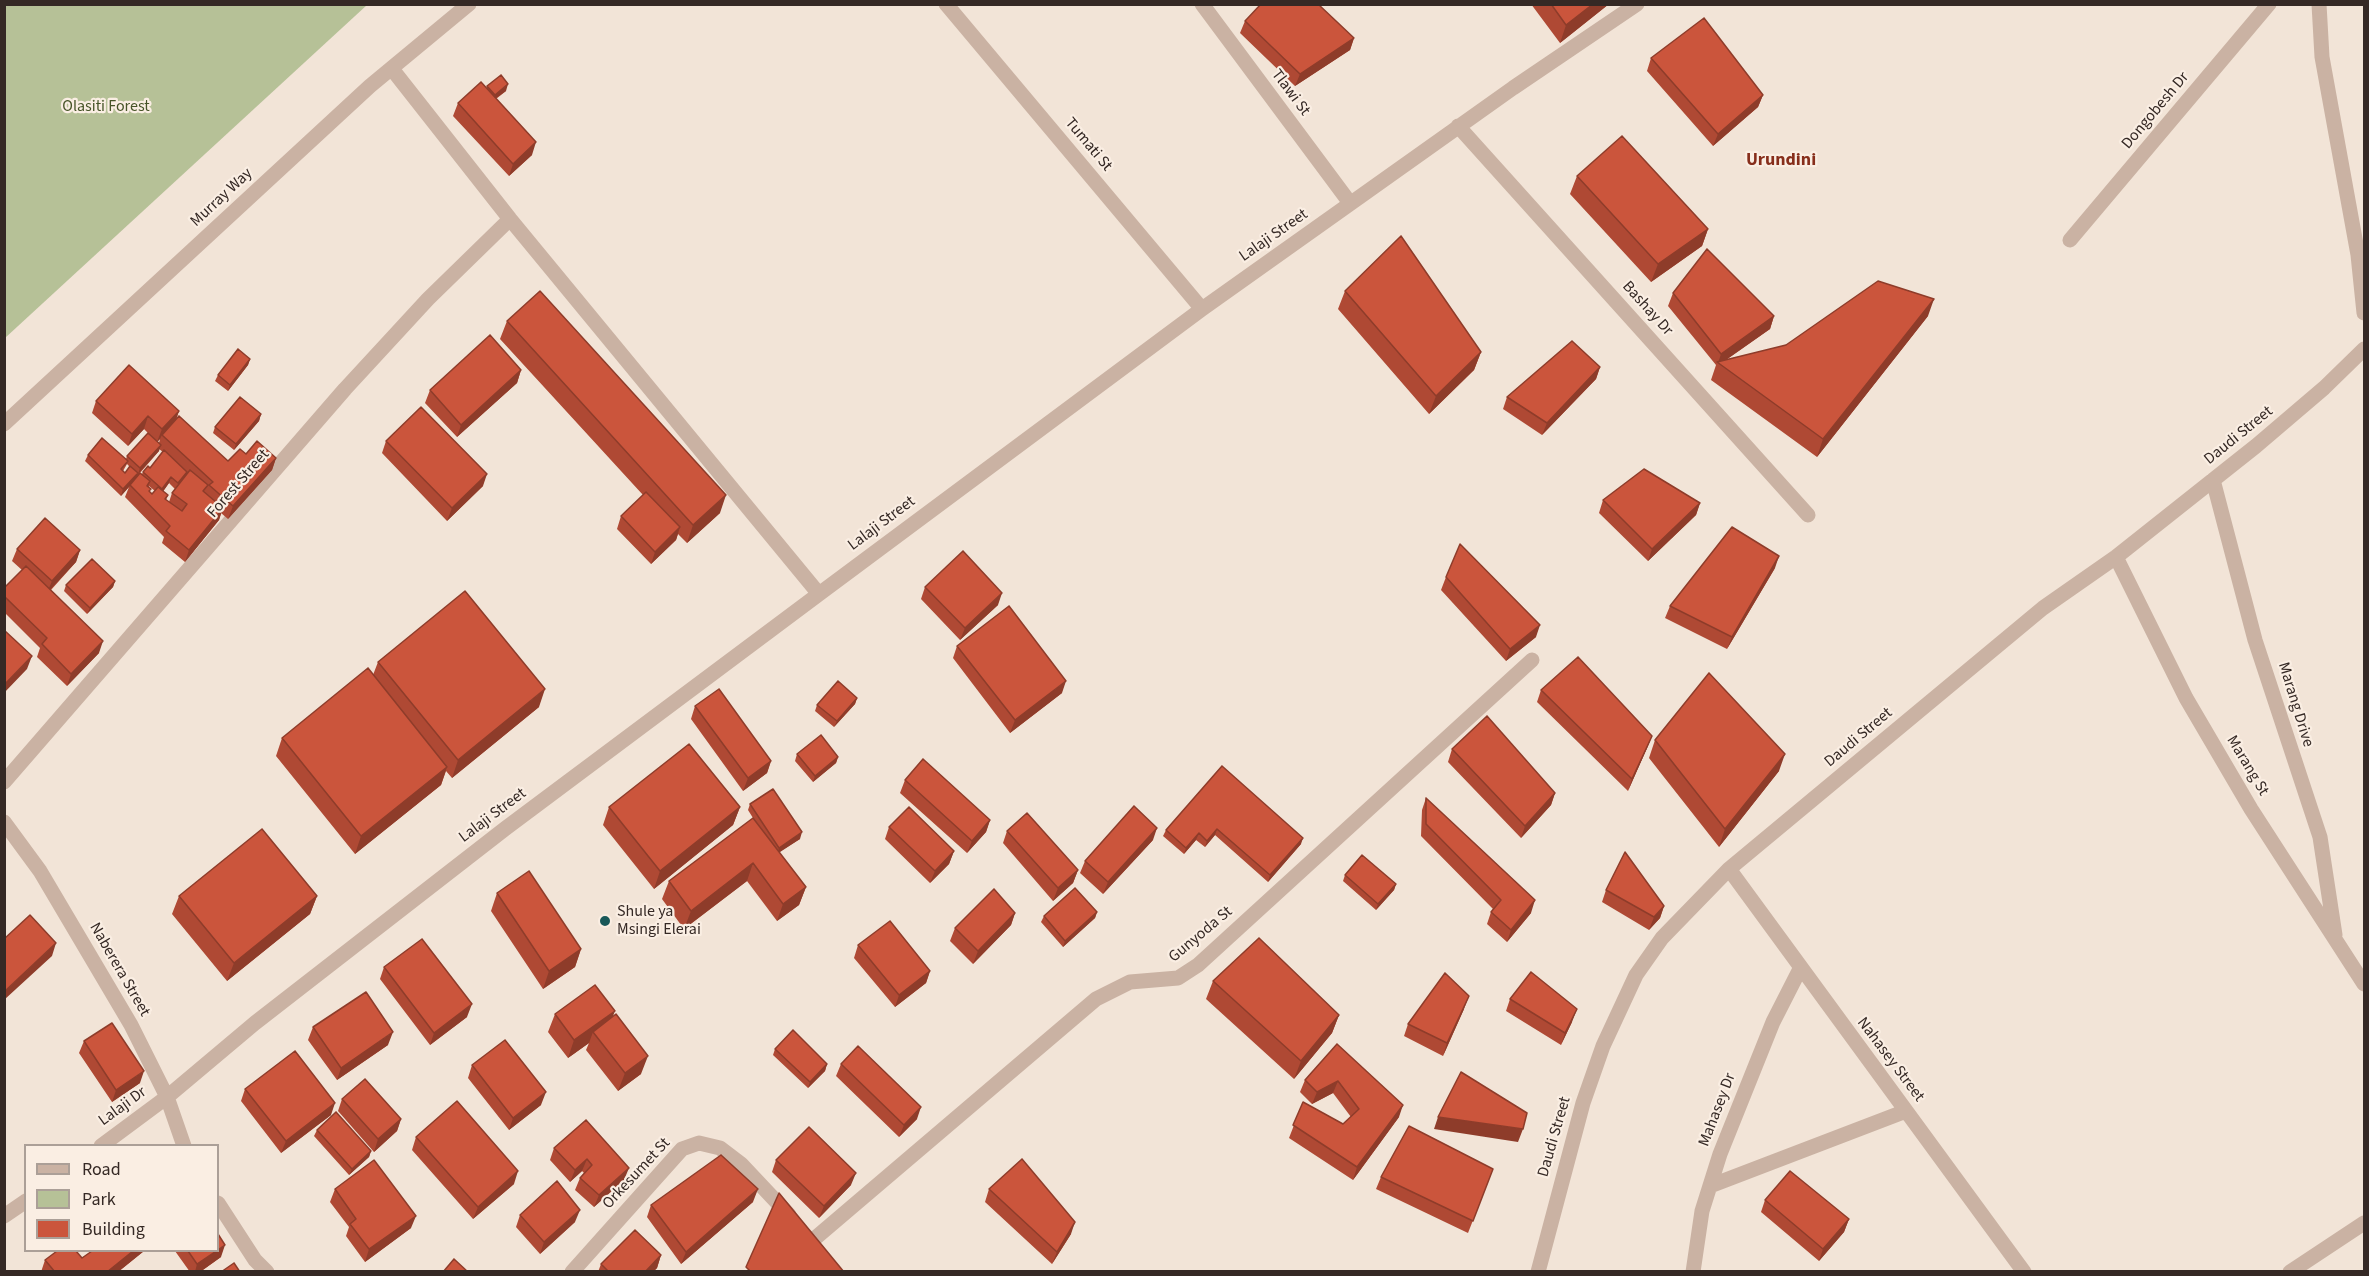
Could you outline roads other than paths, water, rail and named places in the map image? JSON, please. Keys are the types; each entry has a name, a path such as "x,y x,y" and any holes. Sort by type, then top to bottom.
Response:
{"street":[{"name":"Murray Way","path":"4,424 370,86 469,4"},
{"name":"Tumati St","path":"946,4 1202,309"},
{"name":"Tlawi St","path":"1202,4 1350,203"},
{"name":"Lalaji Street","path":"167,1097 255,1023 507,828 1202,309 1458,126 1637,4"},
{"name":"Dongobesh Dr","path":"2070,240 2269,4"},
{"path":"2319,4 2322,57 2358,255 2364,313"},
{"path":"392,69 510,219 819,594"},
{"name":"Bashay Dr","path":"1458,126 1808,515"},
{"name":"Forest Street","path":"4,782 345,389 428,298 510,219"},
{"name":"Daudi Street","path":"1538,1272 1583,1103 1625,996 1662,938 1729,869 2043,608 2116,557 2213,480 2324,388 2364,349"},
{"name":"Marang Drive","path":"2213,480 2255,640 2320,837 2336,941"},
{"name":"Marang St","path":"2116,557 2186,698 2251,809 2364,984"},
{"name":"Gunyoda St","path":"805,1232 1096,999 1131,982 1178,978 1198,965 1532,660"},
{"name":"Naberera Street","path":"4,822 40,871 131,1025 167,1097 183,1144"},
{"name":"Nahasey Street","path":"1729,869 2024,1272"},
{"name":"Mahasey Dr","path":"1693,1272 1702,1211 1710,1186 1745,1088 1773,1022 1800,969"},
{"name":"Lalaji Dr","path":"104,1144 167,1097"},
{"path":"1710,1186 1906,1111"},
{"name":"Orkesumet St","path":"572,1272 682,1149 699,1143 720,1148 741,1164 825,1256"},
{"path":"4,1216 24,1202"},
{"path":"219,1205 255,1260 267,1272"},
{"path":"2290,1272 2364,1223"}],"place":[{"name":"Shule ya Msingi Elerai","path":"605,921"}],"district":[{"name":"Urundini","path":"1781,161"}],"park label":[{"name":"Olasiti Forest","path":"106,107"}]}
